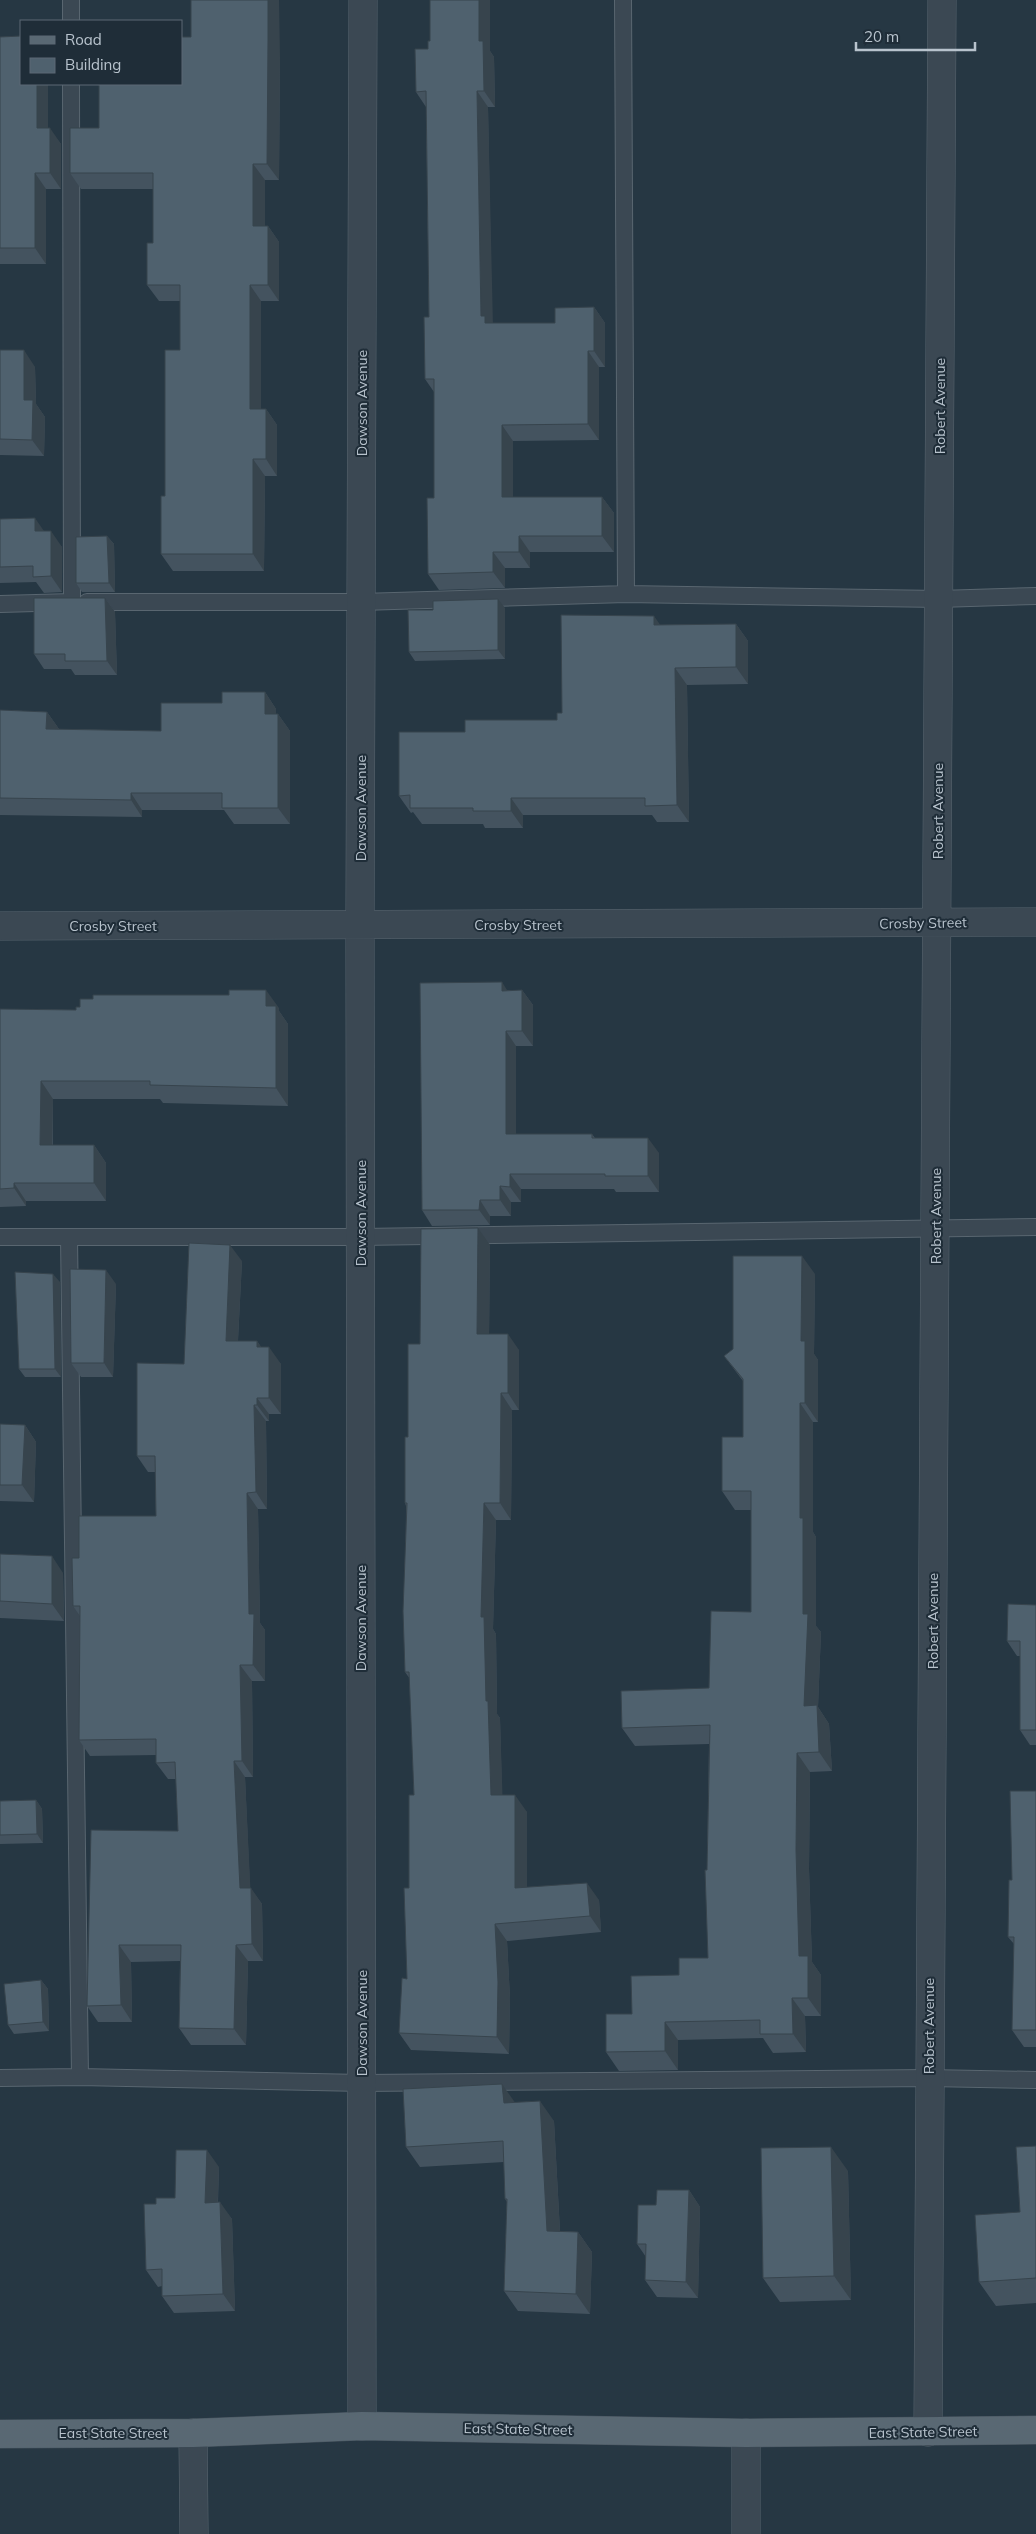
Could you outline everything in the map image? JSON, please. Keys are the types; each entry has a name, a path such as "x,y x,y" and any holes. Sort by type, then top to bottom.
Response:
{"main road":[{"name":"East State Street","path":"0,2434 192,2432 362,2426 746,2433 1036,2430"}],"street":[{"name":"Dawson Avenue","path":"362,2426 360,926 363,0"},
{"name":"Robert Avenue","path":"928,2432 942,0"},
{"name":"Crosby Street","path":"0,926 938,924 1036,922"},
{"path":"192,2432 194,2534"},
{"path":"746,2433 746,2534"}],"lane":[{"path":"71,0 71,20"},
{"path":"623,0 626,594"},
{"path":"71,85 72,602"},
{"path":"0,604 72,602 361,602 626,594 939,599 1036,596"},
{"path":"0,1237 361,1237 1036,1227"},
{"path":"69,1237 80,2077"},
{"path":"0,2078 80,2077 362,2083 929,2078 1036,2080"}],"building":[{"path":"191,0 268,0 267,164 253,164 253,226 268,226 268,285 250,285 250,409 266,409 266,459 253,459 253,554 161,554 161,496 165,496 165,350 180,350 180,285 147,285 147,243 153,243 153,173 70,173 70,128 99,128 99,85 182,85 182,37 191,37"},
{"path":"430,0 479,0 479,41 483,41 484,91 477,91 481,316 485,316 485,323 555,323 555,308 594,307 594,351 588,351 588,424 502,425 502,497 602,497 602,536 519,536 519,552 493,552 493,572 428,574 427,498 434,498 434,379 425,379 424,317 429,317 426,91 416,92 415,49 428,49 428,41 430,41"},
{"path":"20,36 20,85 37,85 37,128 50,128 50,173 35,173 35,248 0,248 0,37"},
{"path":"0,350 24,350 24,400 33,400 32,440 0,439"},
{"path":"35,518 35,531 51,531 51,576 33,577 33,566 0,567 0,519"},
{"path":"107,536 109,583 76,583 76,537"},
{"path":"34,598 105,598 107,661 65,661 65,654 34,654"},
{"path":"498,599 498,650 409,652 408,610 433,610 433,601"},
{"path":"561,615 654,616 654,625 736,624 736,667 675,668 677,805 645,806 645,798 511,798 511,811 473,811 473,808 410,808 410,795 399,796 399,732 465,732 465,720 557,720 557,713 562,713"},
{"path":"222,692 265,692 265,714 278,714 278,808 222,808 222,793 131,793 131,800 0,798 0,710 47,712 46,729 161,731 161,703 222,703"},
{"path":"502,982 502,991 522,990 522,1031 506,1031 506,1134 592,1134 592,1138 648,1138 648,1176 510,1174 510,1187 500,1186 500,1200 480,1200 479,1210 422,1210 420,983"},
{"path":"229,990 266,990 266,1006 276,1006 276,1088 150,1085 150,1081 41,1081 40,1145 94,1145 94,1183 14,1183 14,1188 0,1189 0,1009 76,1010 76,1007 80,1007 80,999 93,999 93,995 229,995"},
{"path":"478,1228 477,1334 508,1334 508,1393 501,1393 500,1503 484,1503 481,1617 484,1617 491,1795 515,1795 515,1888 587,1883 590,1916 495,1924 498,1982 497,2037 399,2033 402,1978 407,1979 404,1888 409,1888 409,1795 414,1795 409,1672 405,1672 403,1611 407,1503 405,1503 405,1437 408,1437 408,1344 420,1344 421,1229"},
{"path":"189,1243 230,1245 226,1341 257,1341 257,1347 269,1347 269,1398 257,1398 257,1405 254,1405 256,1492 247,1493 249,1614 254,1614 253,1665 240,1665 242,1761 234,1761 240,1888 251,1888 252,1944 236,1945 234,2029 179,2028 181,1945 119,1945 121,2005 87,2006 91,1830 178,1831 175,1762 156,1763 156,1739 79,1740 80,1606 73,1606 72,1558 79,1558 79,1516 156,1516 155,1456 137,1456 137,1363 184,1364"},
{"path":"733,1256 802,1256 801,1341 805,1341 805,1403 800,1403 800,1518 803,1518 803,1614 808,1614 804,1706 817,1705 819,1752 797,1753 796,1850 799,1956 808,1956 808,1998 792,1998 793,2034 760,2034 760,2020 665,2022 665,2051 606,2052 606,2014 632,2014 631,1976 679,1975 679,1958 708,1958 705,1870 707,1870 710,1725 622,1728 621,1691 709,1688 711,1611 751,1612 751,1491 722,1491 722,1437 743,1437 743,1379 724,1356 733,1349"},
{"path":"70,1269 106,1270 104,1363 71,1363"},
{"path":"15,1272 53,1274 55,1369 19,1369"},
{"path":"0,1424 25,1425 22,1485 0,1485"},
{"path":"0,1554 52,1556 52,1604 0,1601"},
{"path":"1008,1604 1036,1605 1036,1730 1020,1730 1020,1641 1007,1641"},
{"path":"1010,1791 1036,1791 1036,2030 1012,2030 1014,1937 1008,1937 1009,1880 1012,1880"},
{"path":"36,1800 37,1834 0,1835 0,1801"},
{"path":"41,1980 43,2022 8,2025 4,1984"},
{"path":"502,2084 504,2103 540,2101 547,2231 578,2232 576,2294 504,2291 507,2199 505,2199 503,2141 406,2147 403,2089"},
{"path":"1036,2146 1036,2278 979,2282 975,2215 1020,2212 1016,2147"},
{"path":"831,2147 834,2276 763,2278 761,2148"},
{"path":"176,2150 207,2150 205,2203 220,2202 223,2294 162,2296 162,2269 146,2270 144,2204 156,2204 156,2198 175,2198"},
{"path":"657,2190 689,2190 686,2282 645,2280 646,2244 637,2244 638,2205 656,2205"}]}
